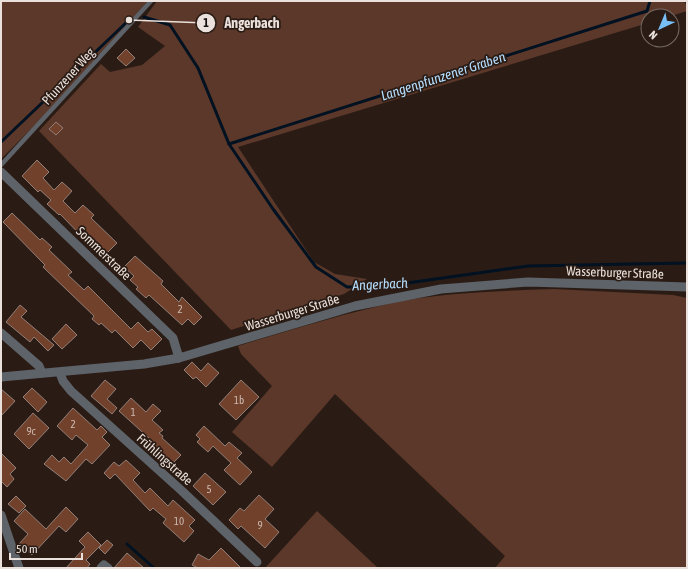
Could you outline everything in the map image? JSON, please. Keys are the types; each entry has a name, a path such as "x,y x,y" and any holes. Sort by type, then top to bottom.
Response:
{"street":[{"name":"Sommerstraße","path":"1,172 173,338 179,358"},
{"name":"Wasserburger Straße","path":"1,377 144,364 179,358 355,306 441,290 528,282 687,287"},
{"path":"1,333 39,366 42,373"},
{"name":"Frühlingstraße","path":"60,372 63,381 71,391 182,491 257,562"},
{"path":"1,515 3,526 19,568"},
{"path":"101,568 104,565 108,568"}],"lane":[{"name":"Pfunzener Weg","path":"1,166 151,1"}],"shaded area":[{"path":"1,1 148,1 34,126 1,159"},
{"path":"157,1 683,1 687,5 687,11 680,13 680,8 640,8 640,25 238,147 314,262 335,274 367,279 344,294 231,330 39,131 101,64 110,72 142,65 165,46 138,27"},
{"path":"554,289 673,295 687,298 687,568 495,568 505,556 335,394 272,467 232,432 272,386 241,354 238,346 336,317 396,302 455,294"},
{"path":"317,511 378,568 265,568"}],"building":[{"path":"126,49 135,58 126,66 117,58"},
{"path":"56,122 63,128 56,135 49,129"},
{"path":"37,160 49,172 43,178 54,190 62,182 72,191 63,201 75,213 83,205 94,215 91,218 117,243 105,255 98,248 96,251 60,214 59,215 47,204 51,200 40,190 38,192 22,176"},
{"path":"12,213 40,240 42,238 52,247 49,250 72,272 68,275 84,290 88,286 131,329 138,322 148,332 152,329 162,339 151,350 141,340 133,348 115,330 112,333 101,323 99,325 92,319 94,316 43,267 45,265 3,222"},
{"path":"135,256 163,281 161,284 179,302 182,297 202,317 194,325 188,319 182,325 149,295 146,298 136,289 138,287 130,280 134,276 124,267"},
{"path":"20,305 27,311 21,317 54,345 48,351 34,337 30,342 6,322"},
{"path":"66,324 77,335 62,349 52,339"},
{"path":"192,362 201,371 208,363 219,373 206,387 196,377 193,379 184,370"},
{"path":"105,380 116,389 107,399 117,408 112,414 91,396"},
{"path":"241,380 259,397 236,420 219,404"},
{"path":"32,388 47,402 38,412 23,397"},
{"path":"1,389 15,401 1,416"},
{"path":"131,398 146,412 153,404 161,411 152,420 163,430 159,433 163,436 162,438 181,455 173,463 168,459 167,461 148,444 151,440 119,411"},
{"path":"73,408 97,430 101,426 107,432 102,437 110,445 92,464 86,459 66,481 44,464 52,455 59,462 64,457 71,464 88,445 76,435 72,440 57,426"},
{"path":"33,413 49,428 29,449 14,434"},
{"path":"204,426 225,446 229,442 242,453 237,458 252,472 240,485 224,470 231,463 213,446 208,452 197,442 200,439 196,435"},
{"path":"1,453 16,468 10,474 14,479 7,487 1,481"},
{"path":"126,460 140,473 133,480 145,493 150,488 168,506 173,500 195,520 189,526 194,531 184,542 163,523 166,519 153,508 150,511 115,474 110,479 104,473 114,462 119,466"},
{"path":"205,473 226,492 213,505 193,486"},
{"path":"259,495 274,509 265,519 279,532 265,548 241,526 238,529 229,520 240,508 244,511"},
{"path":"16,496 26,506 19,513 8,504"},
{"path":"66,507 78,519 66,532 59,526 32,555 19,544 28,534 14,521 25,509 46,529"},
{"path":"88,532 101,545 86,560 90,564 87,568 66,568 85,547 79,541"},
{"path":"107,540 113,545 105,554 99,548"},
{"path":"221,548 241,568 198,568 192,565 198,554 209,560"},
{"path":"127,553 144,568 114,568"}],"waterway":[{"name":"Langenpfunzener Graben","path":"229,144 647,11 650,1"},
{"name":"Angerbach","path":"144,17 170,25 198,68 229,144 273,209 316,267 347,287 386,286 528,266 687,263"},
{"name":"Angerbach","path":"1,142 129,20"},
{"path":"127,544 154,568"}],"place":[{"name":"Angerbach","path":"129,20"}]}
